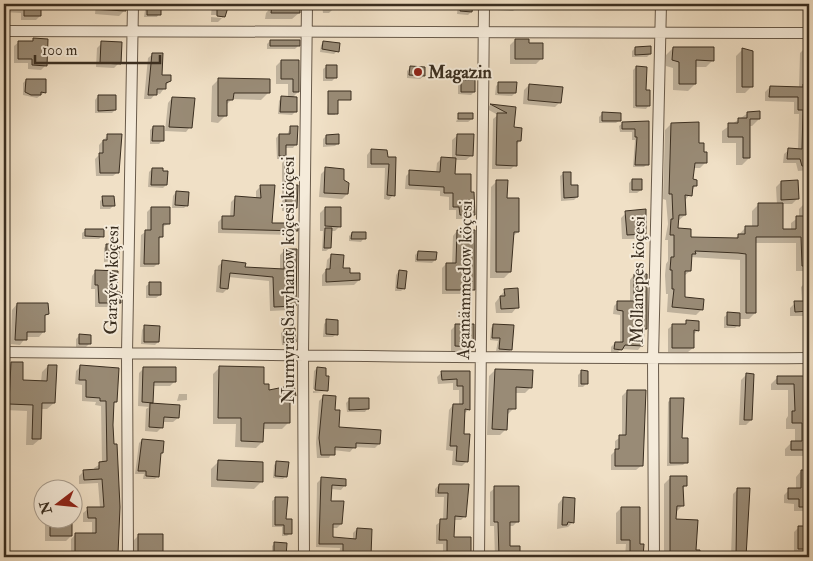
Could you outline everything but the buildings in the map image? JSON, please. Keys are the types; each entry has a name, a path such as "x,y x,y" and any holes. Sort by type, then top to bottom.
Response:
{"street":[{"name":"Garaýew köçesi","path":"128,557 127,353 134,4"},
{"name":"Nurmyrat Saryhanow köçesi köçesi","path":"304,557 303,354 307,4"},
{"name":"Agamämmedow köçesi","path":"479,557 484,4"},
{"name":"Mollanepes köçesi","path":"654,557 653,359 661,4"},
{"path":"4,31 809,33"},
{"path":"4,352 303,354 480,358 809,358"}],"place":[{"name":"Magazin","path":"418,72"}]}
